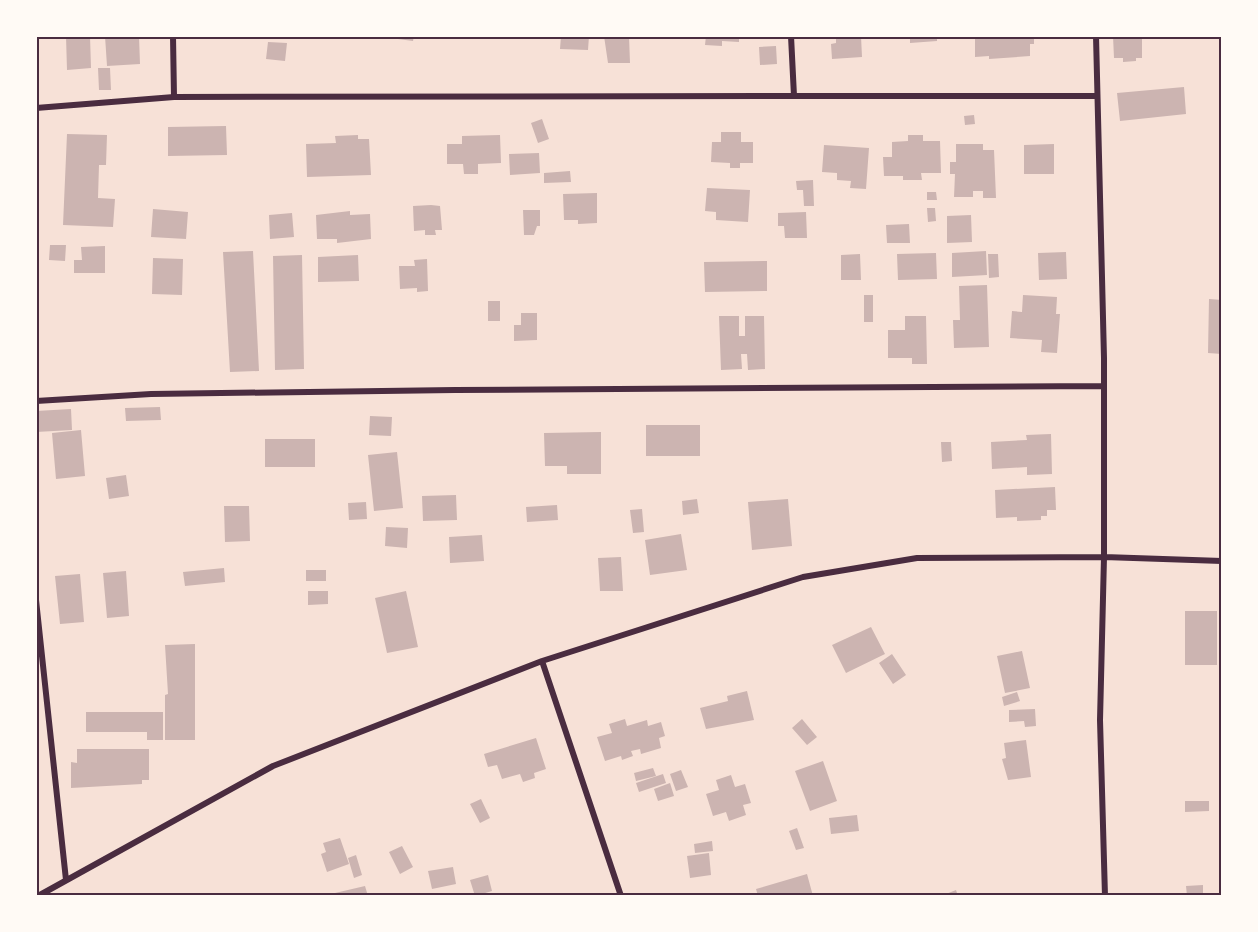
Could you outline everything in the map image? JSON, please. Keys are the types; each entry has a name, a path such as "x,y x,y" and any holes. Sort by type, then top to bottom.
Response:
{"street":[{"path":"173,36 174,97"},
{"path":"791,36 794,96"},
{"path":"1096,36 1104,386 1104,556 1100,720 1105,896"},
{"path":"36,108 174,97 1097,96"},
{"path":"36,401 151,394 1104,386"},
{"path":"38,896 273,766 542,661 803,577 917,558 1104,556 1222,561"},
{"path":"36,600 66,880"},
{"path":"542,661 621,896"}],"building":[{"path":"66,36 90,36 91,68 67,70"},
{"path":"105,36 139,36 140,64 107,66"},
{"path":"398,36 414,36 413,41 398,39"},
{"path":"561,36 589,36 588,50 560,49"},
{"path":"604,36 629,36 630,63 608,63"},
{"path":"706,36 739,36 739,42 722,41 722,46 705,45"},
{"path":"836,36 861,36 862,57 832,59 831,44 836,43"},
{"path":"910,36 937,36 937,41 910,43"},
{"path":"975,36 1034,36 1034,44 1030,44 1030,56 989,59 989,56 975,57"},
{"path":"1113,36 1142,36 1142,58 1123,62 1123,58 1114,58"},
{"path":"268,42 287,43 285,61 266,59"},
{"path":"776,46 777,64 760,65 759,47"},
{"path":"98,68 110,68 111,90 99,90"},
{"path":"1184,87 1186,114 1120,121 1117,93"},
{"path":"974,115 975,124 965,125 964,116"},
{"path":"542,119 549,139 538,143 531,123"},
{"path":"226,126 227,155 168,156 168,127"},
{"path":"721,132 741,132 741,142 753,142 753,163 740,163 740,168 730,168 730,163 711,162 712,142 721,142"},
{"path":"67,134 107,135 106,165 99,165 98,198 115,199 113,227 63,225"},
{"path":"358,135 358,139 369,139 371,175 307,177 306,144 336,143 335,136"},
{"path":"500,135 501,163 478,164 478,174 464,174 463,164 447,164 447,144 462,144 462,136"},
{"path":"908,135 923,135 923,141 940,141 941,173 921,173 922,180 903,180 903,176 884,176 883,157 892,157 892,142 908,141"},
{"path":"956,144 983,144 983,150 994,150 996,198 983,198 983,191 973,191 973,197 954,197 955,174 950,174 950,162 956,162"},
{"path":"1054,144 1054,174 1024,174 1024,145"},
{"path":"824,145 869,148 866,189 850,188 851,181 837,180 837,173 822,172"},
{"path":"539,153 540,173 510,175 509,154"},
{"path":"570,171 571,182 544,183 544,173"},
{"path":"813,180 814,206 804,206 803,190 797,190 796,181"},
{"path":"707,188 750,190 748,222 716,220 716,212 705,211"},
{"path":"927,192 936,192 937,200 927,200"},
{"path":"597,193 597,223 578,224 578,220 564,220 563,194"},
{"path":"413,206 440,206 442,230 435,230 436,235 425,235 425,230 414,231"},
{"path":"927,208 935,208 936,221 928,222"},
{"path":"153,209 188,212 186,239 151,237"},
{"path":"523,210 540,210 540,226 537,226 534,235 524,235"},
{"path":"350,211 350,215 370,214 371,239 337,243 337,239 317,239 316,215"},
{"path":"806,212 807,238 785,238 784,226 778,226 778,213"},
{"path":"292,213 294,237 270,239 269,215"},
{"path":"971,215 972,242 947,243 947,216"},
{"path":"909,224 910,243 887,243 886,225"},
{"path":"50,245 66,245 65,261 49,260"},
{"path":"105,246 105,273 74,273 74,260 82,260 81,247"},
{"path":"253,251 259,371 230,372 223,252"},
{"path":"986,251 987,275 952,277 952,253"},
{"path":"1066,252 1067,279 1039,280 1038,253"},
{"path":"936,253 937,279 898,280 897,254"},
{"path":"860,254 861,280 841,280 841,255"},
{"path":"988,254 998,254 999,277 989,278"},
{"path":"302,255 304,369 275,370 273,256"},
{"path":"358,255 359,281 318,282 318,257"},
{"path":"153,258 183,259 182,295 152,294"},
{"path":"427,259 428,291 417,292 417,288 400,289 399,266 415,266 414,260"},
{"path":"767,261 767,291 705,292 704,262"},
{"path":"987,285 989,347 954,348 953,320 960,320 959,286"},
{"path":"864,295 873,295 873,322 864,322"},
{"path":"1023,295 1057,297 1056,314 1060,314 1057,353 1041,352 1042,340 1010,338 1012,311 1022,312"},
{"path":"1209,299 1222,300 1222,354 1208,353"},
{"path":"488,301 500,301 500,321 488,321"},
{"path":"521,313 537,313 537,340 514,341 514,325 521,325"},
{"path":"719,316 739,316 739,336 745,336 745,316 764,316 765,369 748,370 747,354 741,354 742,369 721,370"},
{"path":"905,316 926,316 927,364 912,364 912,358 888,358 888,330 905,330"},
{"path":"160,407 161,420 126,421 125,408"},
{"path":"71,409 72,430 36,432 36,411"},
{"path":"370,416 392,417 391,436 369,435"},
{"path":"646,425 700,425 700,456 646,456"},
{"path":"81,430 85,476 56,479 52,433"},
{"path":"601,432 601,474 567,474 567,466 545,466 544,433"},
{"path":"1051,434 1052,474 1027,475 1027,467 992,469 991,442 1027,440 1026,435"},
{"path":"265,439 315,439 315,467 265,467"},
{"path":"941,442 951,442 952,461 942,462"},
{"path":"397,452 403,508 374,511 368,455"},
{"path":"126,475 129,496 109,499 106,478"},
{"path":"1055,487 1056,510 1047,510 1047,516 1041,516 1041,520 1017,521 1017,517 996,518 995,490"},
{"path":"456,495 457,520 423,521 422,496"},
{"path":"697,499 699,513 683,515 682,501"},
{"path":"788,499 792,546 752,550 748,502"},
{"path":"366,502 367,519 349,520 348,503"},
{"path":"557,505 558,520 527,522 526,507"},
{"path":"224,506 249,506 250,541 225,542"},
{"path":"642,509 644,532 633,533 630,510"},
{"path":"386,527 408,528 407,548 385,546"},
{"path":"681,534 687,570 650,575 645,540"},
{"path":"482,535 484,561 450,563 449,537"},
{"path":"621,557 623,591 600,591 598,558"},
{"path":"224,568 225,582 185,586 183,572"},
{"path":"306,570 326,570 326,581 306,581"},
{"path":"126,571 129,616 107,618 103,573"},
{"path":"80,574 84,622 60,624 55,576"},
{"path":"308,591 328,591 328,604 308,605"},
{"path":"406,591 418,647 387,653 375,598"},
{"path":"1185,611 1217,611 1217,665 1185,665"},
{"path":"871,627 885,654 846,673 832,645"},
{"path":"195,644 195,740 165,740 165,695 168,694 165,645"},
{"path":"1022,651 1030,688 1005,693 997,656"},
{"path":"892,654 906,675 893,684 879,663"},
{"path":"747,691 754,720 706,729 700,708 728,701 727,696"},
{"path":"1017,692 1020,701 1004,706 1002,697"},
{"path":"1035,709 1036,726 1025,727 1024,721 1009,722 1009,710"},
{"path":"86,712 163,712 163,740 147,740 147,732 86,732"},
{"path":"625,719 627,726 647,720 648,726 661,722 665,736 659,738 661,748 641,754 640,749 631,751 633,756 622,760 621,756 605,761 597,737 612,733 609,724"},
{"path":"802,719 817,737 807,745 792,728"},
{"path":"536,738 546,769 534,773 535,778 523,782 520,774 502,779 497,765 488,767 484,754"},
{"path":"1026,740 1031,777 1008,780 1002,759 1006,758 1004,743"},
{"path":"77,749 149,749 149,780 142,780 142,784 71,788 71,762 77,763"},
{"path":"823,761 837,801 810,811 795,771"},
{"path":"653,768 656,776 636,781 634,773"},
{"path":"681,770 688,787 676,791 670,774"},
{"path":"663,774 666,783 639,792 636,783"},
{"path":"731,775 735,787 745,784 751,803 743,805 746,815 729,821 726,812 713,816 706,794 719,790 716,780"},
{"path":"670,783 674,796 658,801 654,789"},
{"path":"481,799 490,818 480,823 470,804"},
{"path":"1185,801 1209,801 1209,811 1185,812"},
{"path":"857,815 859,831 831,834 829,818"},
{"path":"797,828 804,848 796,850 789,831"},
{"path":"340,838 349,864 327,872 321,854 326,852 323,843"},
{"path":"712,841 713,851 695,853 694,844"},
{"path":"402,846 413,867 400,874 389,852"},
{"path":"709,853 711,875 690,878 687,856"},
{"path":"356,855 362,875 354,878 348,858"},
{"path":"453,867 456,884 432,889 428,871"},
{"path":"807,874 813,896 758,896 756,889"},
{"path":"488,875 492,891 475,896 470,880"},
{"path":"1203,885 1203,896 1187,896 1186,886"},
{"path":"365,886 368,896 336,896 335,893"},
{"path":"956,890 958,896 941,896"}]}
